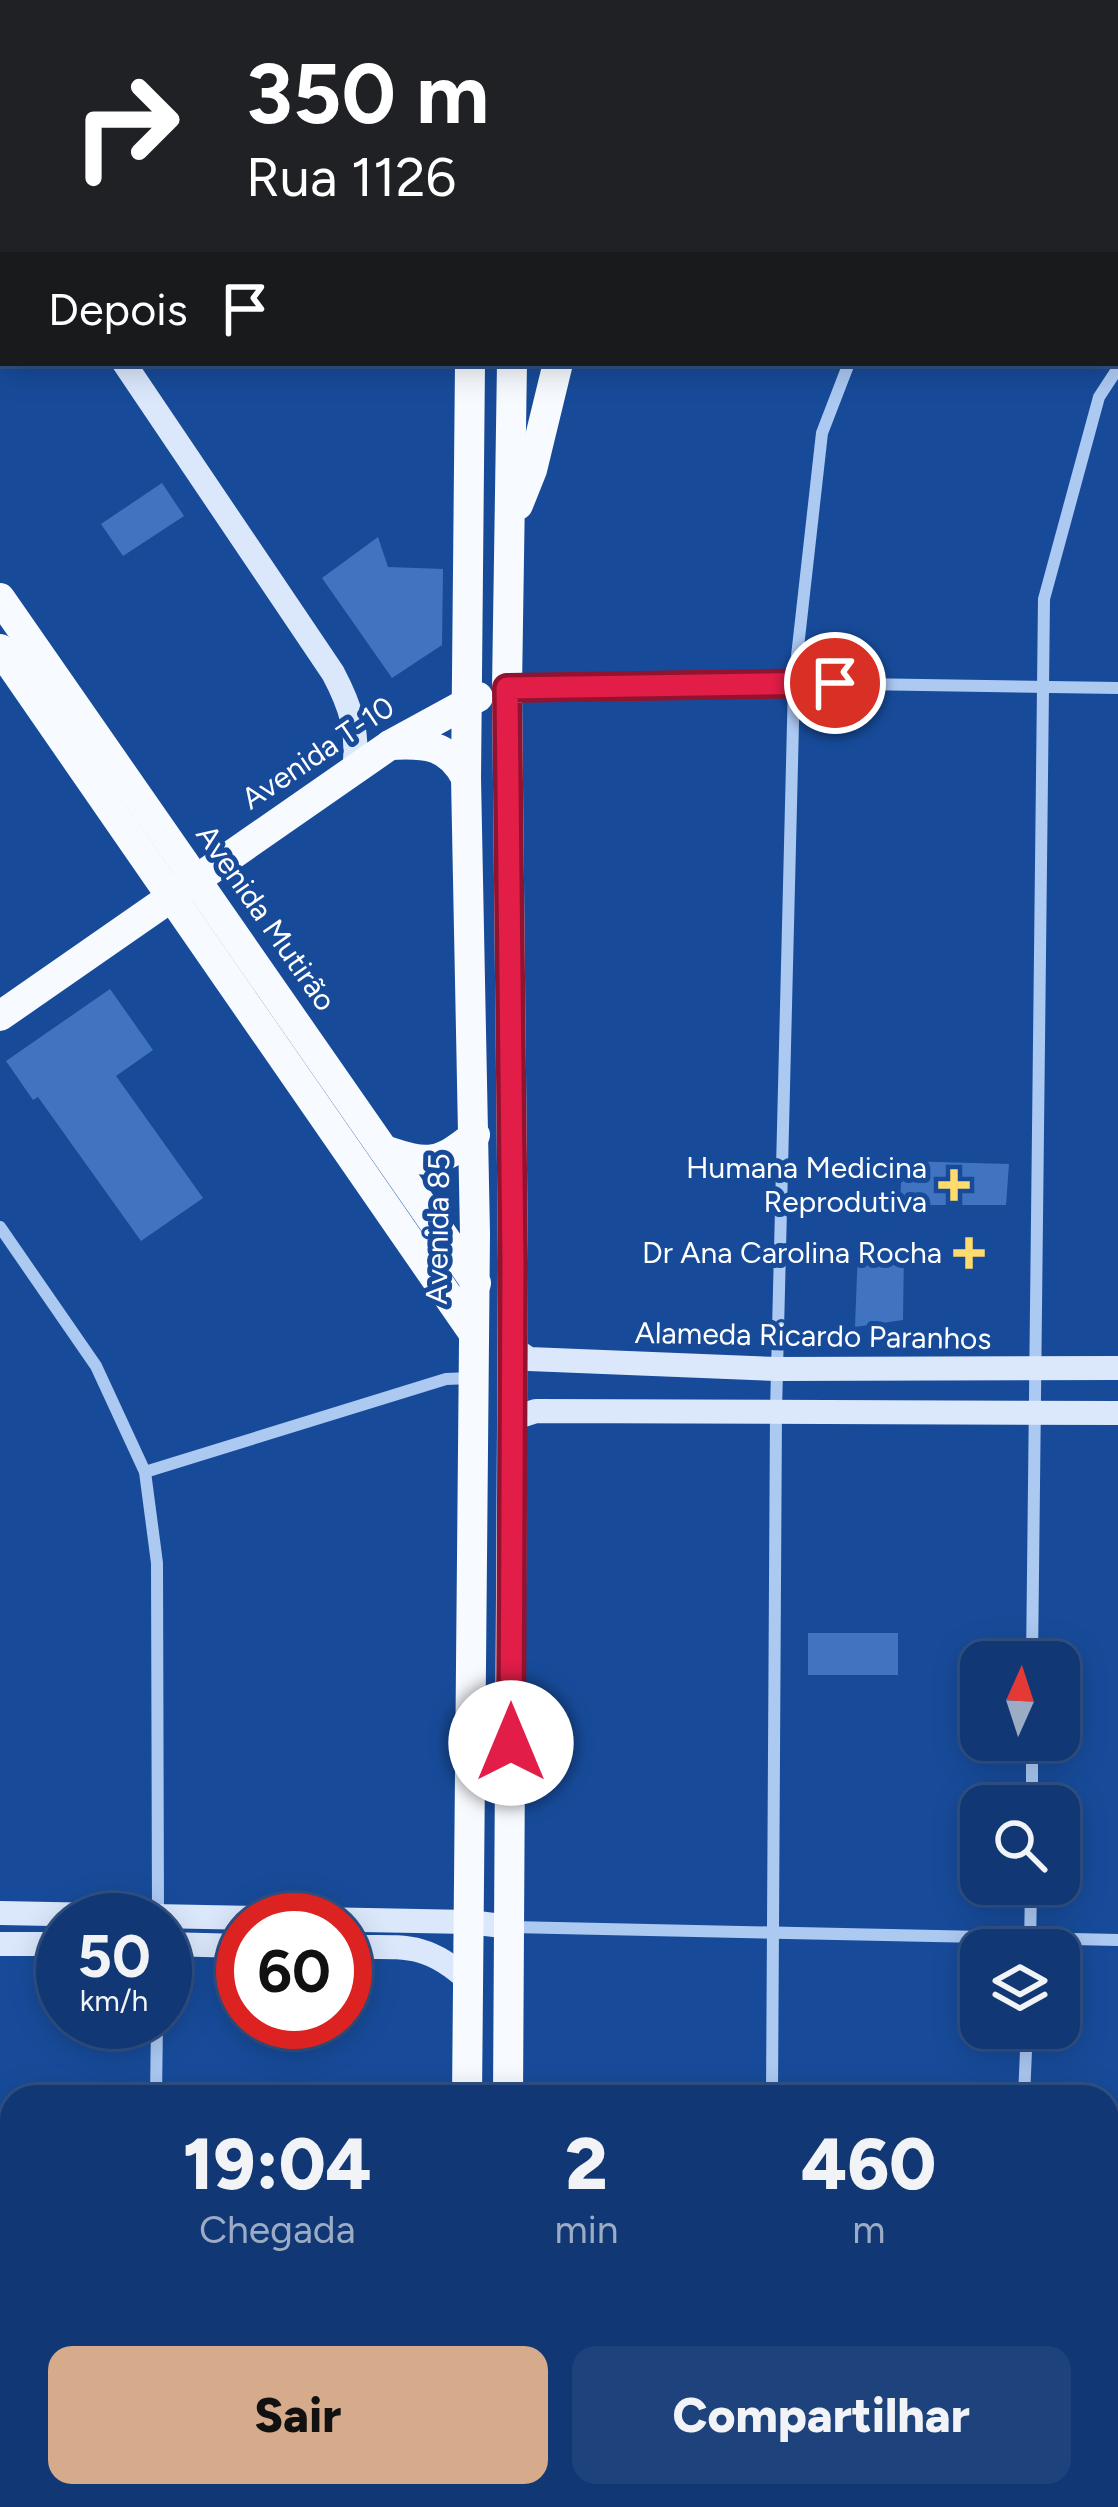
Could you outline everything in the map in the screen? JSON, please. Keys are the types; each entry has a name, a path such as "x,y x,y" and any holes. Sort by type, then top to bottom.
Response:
{"main road":[{"path":"126,366 333,673 352,709 358,741 354,770"},
{"name":"Avenida 85","path":"467,2085 476,1135 466,778 470,366"},
{"path":"508,2085 512,1347 507,688 512,366"},
{"path":"511,522 532,470 557,366"},
{"name":"Avenida Mutirão","path":"0,598 474,1279"},
{"path":"0,649 472,1331"},
{"name":"Avenida T-10","path":"0,1016 390,746 467,700 507,688"},
{"path":"390,746 425,743 438,747 459,763 466,778"},
{"path":"383,1150 422,1163 455,1152 476,1135"},
{"path":"474,1279 489,1303 488,1810 511,1836"},
{"name":"Alameda Ricardo Paranhos","path":"512,1347 529,1359 777,1369 1118,1368"},
{"path":"511,1419 536,1412 1118,1413"},
{"path":"0,1913 36,1914"},
{"path":"192,1918 469,1922 511,1927"},
{"path":"372,1947 433,1953 469,1981 511,1927"},
{"path":"0,1944 36,1944"}],"street":[{"path":"772,2085 776,1411 794,683 821,433 849,366"},
{"path":"1032,1641 1044,599 1099,398 1118,368"},
{"path":"507,688 794,683 1118,688"},
{"path":"0,1227 96,1366 145,1472 157,1563 158,1893"},
{"path":"145,1472 446,1379 472,1378"},
{"path":"511,1927 960,1942"},
{"path":"1080,1942 1118,1940"},
{"path":"156,2085 157,2049"},
{"path":"1025,2085 1026,2049"}],"building":[{"path":"162,483 184,516 123,556 101,524"},
{"path":"378,537 388,567 443,569 442,645 392,678 322,578"},
{"path":"110,989 153,1050 116,1076 203,1198 141,1241 38,1097 33,1100 6,1061"},
{"name":"Humana Medicina Reprodutiva","path":"902,1161 1009,1164 1006,1205 900,1205"},
{"path":"858,1248 904,1248 903,1320 855,1327"},
{"path":"808,1633 898,1633 898,1675 808,1675"}],"place":[{"name":"Humana Medicina Reprodutiva","path":"954,1185"},
{"name":"Dr Ana Carolina Rocha","path":"969,1253"}],"route":[{"path":"511,1743 513,1264 507,688 835,683"}]}
